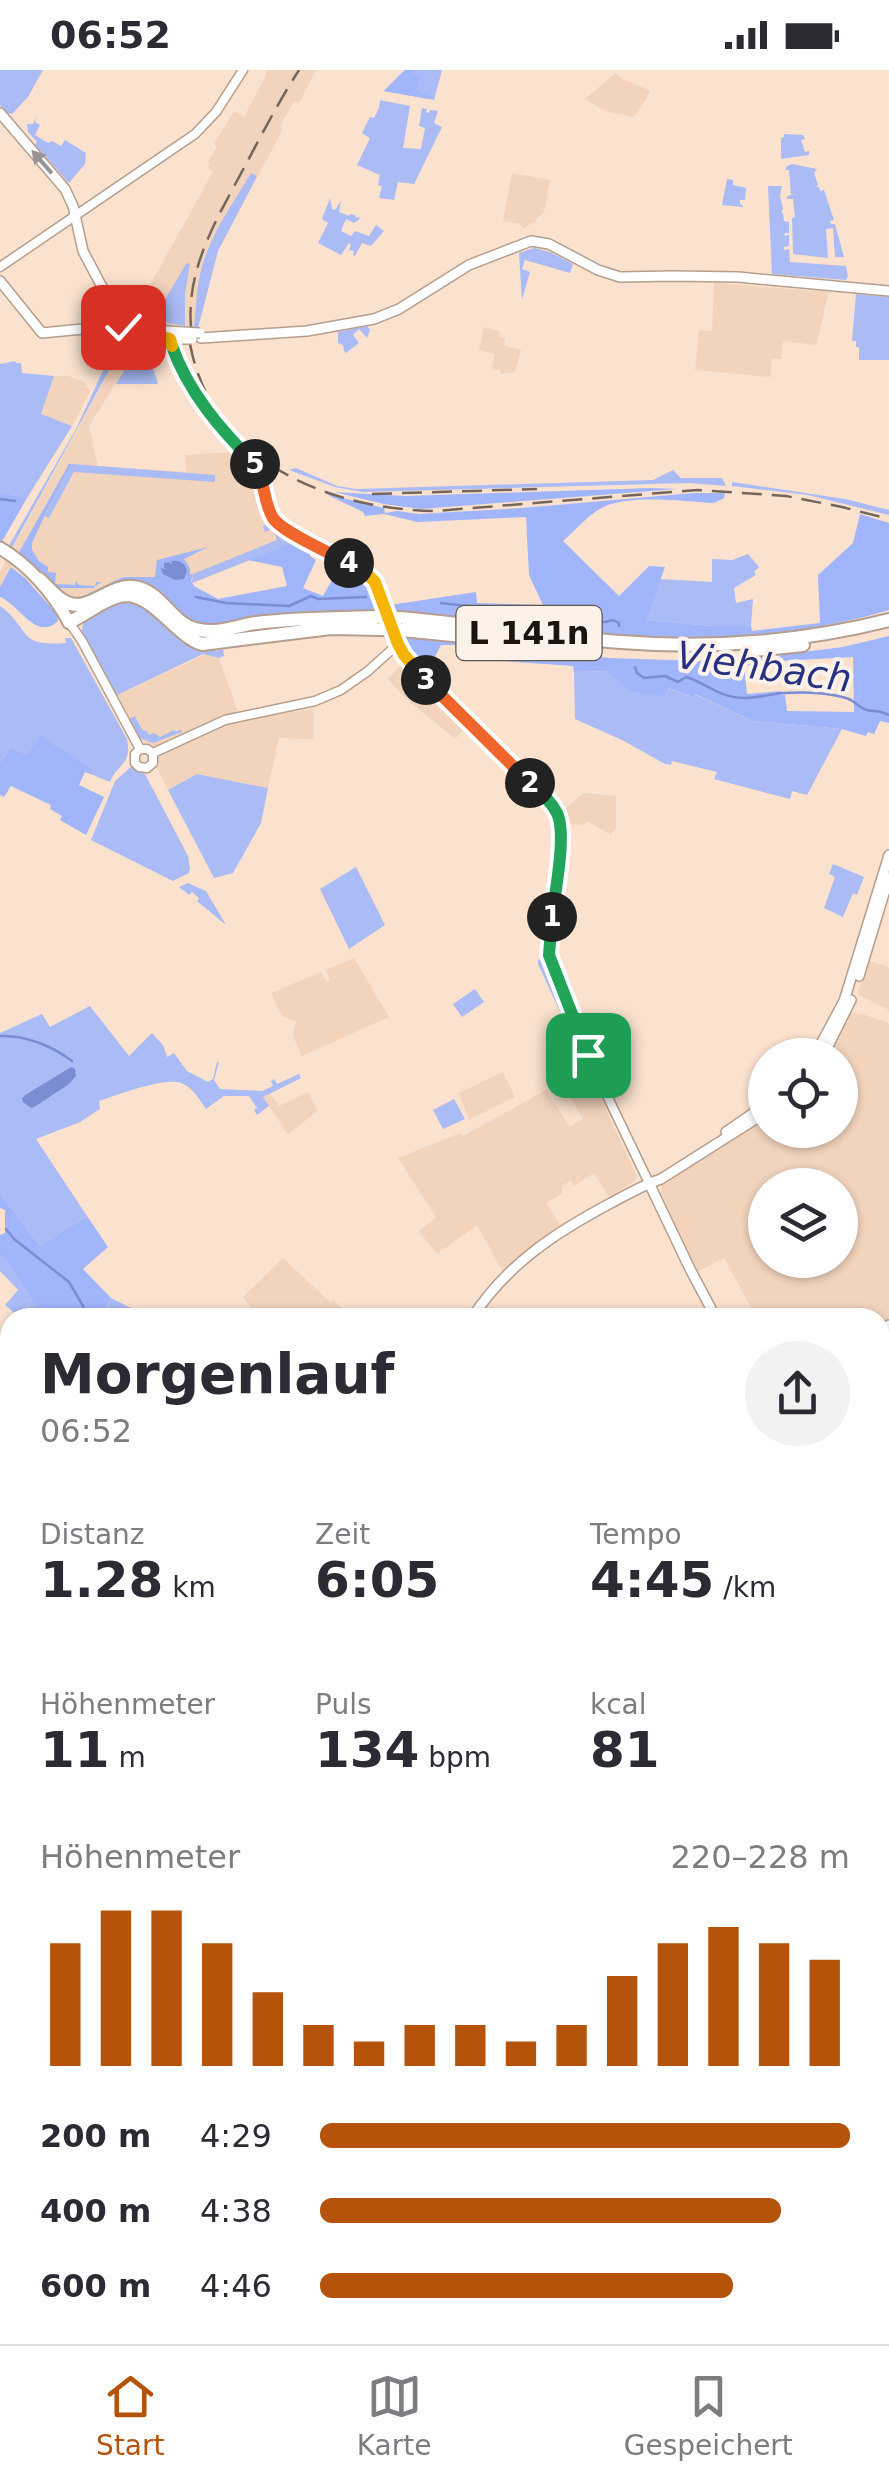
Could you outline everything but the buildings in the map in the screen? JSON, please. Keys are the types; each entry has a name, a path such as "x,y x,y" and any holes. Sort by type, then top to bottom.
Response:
{"highway":[{"path":"39,580 70,604 84,604 99,597"},
{"name":"L 141n","path":"99,597 118,588 139,588 154,596 187,626 222,636"},
{"name":"L 141n","path":"69,622 115,597 131,596 146,602 194,641 208,644 222,636 277,621 380,623 400,631 702,644 776,644 889,629"},
{"path":"69,622 99,597"},
{"name":"L 141n","path":"776,644 889,620"}],"main road":[{"path":"0,114 65,189 84,251 121,324"},
{"path":"0,281 42,333 121,324 170,339 307,331 374,319 473,263 530,241 545,242 620,278 738,277 889,291"},
{"path":"95,324 110,317 114,312 112,306"},
{"path":"0,548 39,580 69,622"},
{"path":"0,556 31,580 69,622"},
{"path":"827,1038 844,1001 889,856"},
{"path":"831,1038 850,1003 889,877"},
{"path":"480,1308 496,1286 536,1248 649,1183 748,1116"},
{"path":"649,1183 748,1124"},
{"path":"649,1183 711,1308"}],"street":[{"path":"0,266 200,130 241,70"},
{"path":"140,171 198,126 224,95"},
{"path":"170,339 184,374 218,425 258,468 274,520 371,577 400,631 404,655 558,815 561,838 549,955 593,1067 649,1183"},
{"path":"69,622 140,749"},
{"path":"153,753 225,720 315,701 341,690 368,671 400,631"},
{"path":"140,749 153,753 151,766 142,768 134,760 140,749"}],"shaded area":[{"path":"0,70 43,70 28,97 12,114 0,105"},
{"path":"266,70 316,70 299,103 294,101 280,126 283,129 218,251 198,327 203,343 184,344 171,353 164,342 144,338 89,426 98,466 186,472 185,455 233,449 251,467 267,525 297,541 181,588 126,576 79,598 70,598 37,568 17,557 0,587 0,571 213,172 208,162 217,146 214,144 234,111 244,117"},
{"path":"405,70 442,70 434,100 384,91"},
{"path":"405,70 422,76 416,89 421,94 429,93 429,99 384,91"},
{"path":"616,73 651,91 634,117 605,111 585,99"},
{"path":"380,100 410,106 403,148 421,149 425,128 419,126 422,108 429,113 438,111 434,123 442,127 414,184 398,182 394,200 379,198 380,175 357,165 370,138 362,133 370,117 374,118"},
{"path":"37,116 35,122 40,125 35,135 61,146 65,140 86,153 85,164 69,183 28,132 27,124 33,124"},
{"path":"784,134 803,135 805,139 801,140 809,155 781,159"},
{"path":"792,164 817,169 816,187 824,190 834,220 830,221 835,224 844,257 835,257 833,228 826,229 828,258 793,254 795,217 793,199 787,199 791,195 789,170 785,170"},
{"path":"251,173 257,176 218,251 198,328 194,327 207,251"},
{"path":"512,173 550,180 544,212 524,229 520,224 503,221"},
{"path":"727,179 746,188 745,200 740,200 744,207 722,205"},
{"path":"768,186 782,186 781,212 784,221 789,222 789,233 784,236 789,235 789,246 784,250 789,249 790,262 846,266 846,280 772,274"},
{"path":"330,198 332,209 341,201 339,212 361,218 354,223 346,219 341,231 351,236 355,231 369,236 376,225 384,231 371,246 362,243 355,256 349,243 341,255 318,243 328,223 322,219"},
{"path":"534,248 573,264 570,273 525,260 522,269 530,272 522,300 519,253"},
{"path":"190,263 185,326 153,320 186,264"},
{"path":"714,283 829,292 816,345 783,341 781,359 772,359 770,377 695,370 699,330 712,331"},
{"path":"856,294 889,297 889,360 859,360 859,347 852,341"},
{"path":"367,326 367,338 359,329 353,335 359,343 346,353 338,343 338,332"},
{"path":"484,327 499,331 500,337 505,338 504,345 521,350 515,372 501,374 500,369 492,370 495,354 479,350"},
{"path":"121,332 129,334 10,551 7,549 76,429"},
{"path":"144,338 158,384 116,384"},
{"path":"21,363 22,373 54,376 41,414 72,426 27,498 0,492 0,364"},
{"path":"54,376 69,376 87,383 85,387 91,390 72,426 41,415"},
{"path":"69,464 32,550 48,572 56,573 55,584 75,585 76,581 79,585 95,586 101,582 93,588 58,588 17,556"},
{"path":"72,464 215,475 215,482 74,472 49,518 45,516"},
{"path":"296,468 337,486 356,489 653,480 673,470 681,478 722,478 726,486 689,483 363,492 335,487 289,470"},
{"path":"732,482 845,499 889,510 889,515 808,495 732,486"},
{"path":"677,489 421,509 334,492 406,496"},
{"path":"0,492 27,498 0,545"},
{"path":"725,493 724,498 714,503 646,499 608,505 563,541 619,596 649,566 665,567 646,620 751,626 752,631 820,623 818,575 853,543 860,514 889,523 889,610 799,630 707,637 569,631 393,612 390,605 476,592 477,603 543,605 529,575 526,517 417,522 384,514 365,516 326,494 384,508 385,513 419,514"},
{"path":"267,525 297,541 192,583 193,574 277,540 273,529 265,532 263,526"},
{"path":"297,541 314,549 310,556 316,560 303,588 323,596 341,564 366,582 377,612 195,626 164,600 84,602 70,598 79,598 123,577 155,577 157,560 208,547 184,559 193,574 194,586 218,599 287,586 282,567 248,560"},
{"path":"748,554 759,567 756,575 734,588 736,603 753,599 751,626 645,620 660,579 712,582 712,559 732,560"},
{"path":"171,561 185,566 184,579 175,580 163,574 161,568 169,570 164,563 172,565"},
{"path":"11,567 57,614 58,621 50,626 35,625 0,597 0,587"},
{"path":"134,598 216,651 223,649 224,656 203,654 115,696 82,631 94,611"},
{"path":"0,606 31,639 50,644 66,643 65,638 71,638 127,739 126,759 110,782 93,775 94,771 11,747 0,762"},
{"path":"404,635 609,658 701,661 773,655 774,662 744,666 747,694 781,691 787,711 854,712 853,657 781,661 779,655 843,647 889,636 889,723 880,721 874,734 868,732 866,736 842,729 753,721 695,694 693,697 668,688 664,696 629,691 607,671 574,672 573,666 487,660 458,645 441,645 427,672"},
{"path":"206,654 219,658 241,720 314,709 313,739 279,738 268,788 197,774 168,790 157,768 158,752 141,740 115,696"},
{"path":"402,664 468,726 455,739 388,679"},
{"path":"607,671 663,696 667,688 693,697 694,694 753,721 842,729 807,795 792,791 790,799 714,779 717,772 672,761 671,765 665,764 575,719 574,672"},
{"path":"135,716 149,735 160,737 181,729 182,732 153,743 140,738 129,719"},
{"path":"40,736 94,771 93,775 85,772 79,785 104,797 86,835 60,820 62,816 50,809 51,805 11,786 4,797 0,795 0,762 11,747 28,755"},
{"path":"132,766 145,774 188,856 189,873 173,881 91,840 115,781"},
{"path":"197,774 268,788 261,823 233,873 214,878 168,790"},
{"path":"584,793 616,796 616,828 611,835 587,821 585,825 565,823 562,811"},
{"path":"833,864 864,877 843,917 824,908 835,877 829,874"},
{"path":"356,867 385,925 349,949 320,889"},
{"path":"188,883 206,891 226,925 192,892 189,895 179,887"},
{"path":"542,957 560,997 568,1029 538,964"},
{"path":"354,958 389,1017 302,1056 293,1036 297,1024 282,1016 271,993 321,972 327,982 330,980 326,970"},
{"path":"869,961 889,967 889,1010 859,995"},
{"path":"475,989 484,1002 462,1017 453,1004"},
{"path":"90,1006 129,1056 152,1033 167,1057 174,1053 187,1071 208,1082 219,1062 214,1080 220,1089 262,1091 273,1086 274,1079 277,1084 299,1074 301,1078 263,1097 269,1106 257,1115 249,1096 224,1096 206,1109 182,1083 149,1085 99,1101 100,1109 80,1122 36,1139 87,1216 40,1246 0,1193 0,1033 42,1014 50,1027","holes":["71,1067 49,1097 36,1106 23,1098"]},
{"path":"851,1013 889,1023 889,1308 751,1308 724,1258 697,1272 661,1193 662,1185 748,1130 748,1148 858,1148 858,1038 837,1038"},
{"path":"71,1067 76,1076 69,1084 31,1108 23,1102 27,1094"},
{"path":"586,1067 636,1180 609,1197 594,1173 574,1186 571,1180 562,1186 562,1194 546,1203 560,1225 503,1272 477,1225 437,1254 419,1231 436,1217 398,1158 460,1133 463,1136 546,1090 570,1127 583,1119 561,1081"},
{"path":"503,1072 515,1097 469,1120 459,1093"},
{"path":"308,1092 318,1111 288,1134 263,1097 270,1094 279,1106"},
{"path":"454,1099 465,1119 443,1129 433,1110"},
{"path":"0,1193 40,1246 87,1216 108,1247 83,1269 111,1298 106,1308 38,1307 0,1255 5,1210 0,1208"},
{"path":"0,1255 40,1308 5,1305 18,1290 0,1271"},
{"path":"283,1258 330,1302 333,1300 342,1308 251,1308 243,1297"},
{"path":"111,1298 131,1308 106,1308"}],"waterway":[{"name":"Viehbach","path":"0,499 15,501"},
{"name":"Viehbach","path":"196,597 226,603 289,606 311,596 366,597"},
{"name":"Viehbach","path":"441,603 613,620 619,626"},
{"name":"Viehbach","path":"635,667 644,678 665,676 678,682 686,677 735,697 823,694 846,698 864,709 889,715"},
{"path":"0,1036 38,1042 72,1061"},
{"path":"6,1229 69,1282 84,1308"}],"railway":[{"path":"191,327 194,284 206,243 299,70"},
{"path":"190,344 202,385 222,419 248,448 280,471 354,501 435,511 697,490 786,496 889,519"},
{"path":"372,494 537,489"}],"route":[{"path":"123,327 170,339 184,374 218,425 258,468 274,520 371,577 404,655 554,808 561,838 548,951 588,1055"}]}
